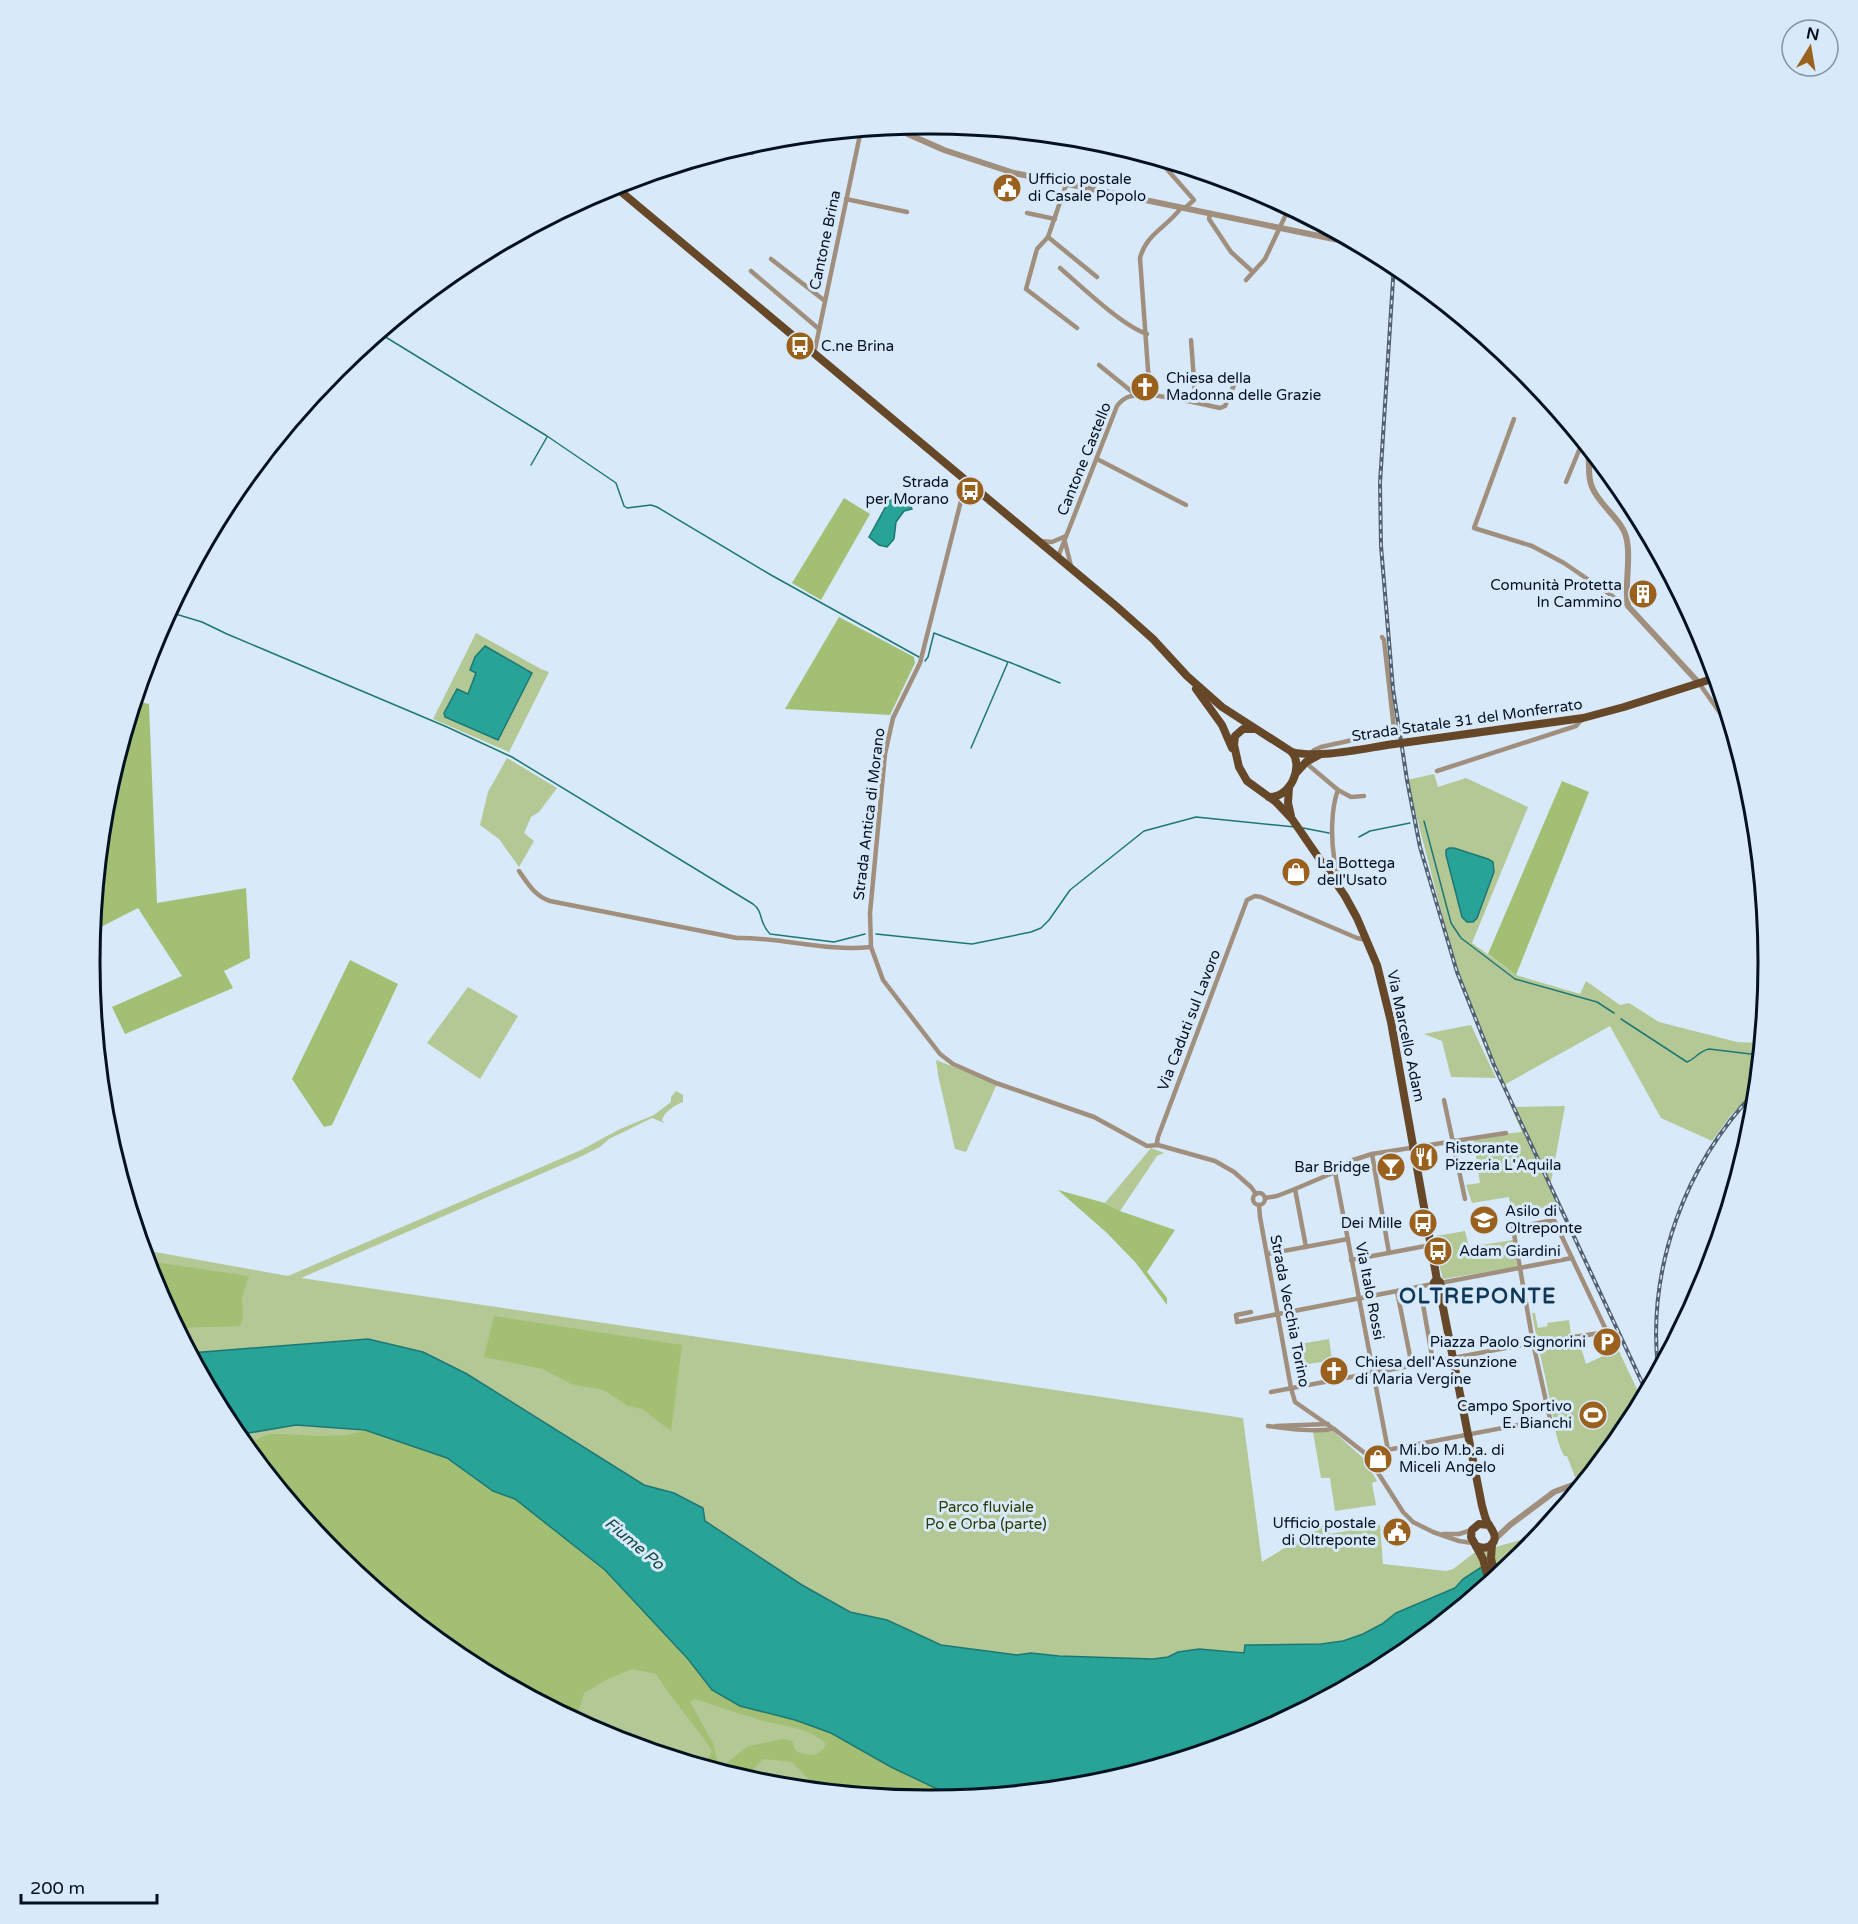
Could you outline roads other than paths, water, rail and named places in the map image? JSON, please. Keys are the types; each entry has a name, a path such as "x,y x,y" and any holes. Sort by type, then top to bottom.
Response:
{"main road":[{"path":"622,193 1058,557 1144,631 1187,676 1222,707 1292,752 1297,761 1295,775 1281,795 1274,798 1269,797 1247,781 1239,767 1234,740 1237,733 1247,728 1255,729"},
{"path":"1187,676 1221,725 1235,752"},
{"name":"Strada Statale 31 del Monferrato","path":"1295,775 1308,759 1324,753 1583,718 1708,680"},
{"name":"Strada Statale 31 del Monferrato","path":"1292,752 1308,759"},
{"name":"Via Marcello Adam","path":"1289,785 1288,803 1295,824"},
{"name":"Via Marcello Adam","path":"1269,797 1295,824 1336,884 1367,940 1384,993 1467,1434 1482,1506 1491,1527"},
{"path":"1482,1506 1479,1522 1471,1537 1486,1565 1487,1573"},
{"path":"1474,1528 1484,1524 1491,1527 1495,1533 1491,1558 1493,1568"},
{"path":"1477,1547 1485,1548 1493,1544"}],"street":[{"path":"909,134 944,150 1014,173 1334,240"},
{"name":"Cantone Brina","path":"814,354 860,137"},
{"path":"1153,395 1148,370 1140,258 1142,248 1147,240 1194,200 1167,169"},
{"path":"1066,185 1048,237 1037,249 1026,289 1077,328"},
{"path":"846,200 907,212"},
{"path":"1026,213 1055,219"},
{"path":"1210,214 1209,219 1231,252 1253,272"},
{"path":"1246,280 1264,259 1286,215"},
{"path":"1048,237 1097,277"},
{"path":"771,259 825,301"},
{"path":"1060,268 1115,314 1147,334"},
{"path":"751,271 819,329"},
{"path":"1191,340 1193,402"},
{"path":"1099,365 1136,396 1153,395 1220,408 1225,406 1237,378"},
{"name":"Cantone Castello","path":"1058,557 1117,406 1124,398 1136,396"},
{"path":"1514,419 1474,528 1532,546 1564,563 1621,602 1628,604"},
{"path":"1566,482 1579,450"},
{"path":"1097,459 1186,505"},
{"path":"1588,461 1593,489 1620,525 1628,543 1628,604 1638,618 1700,683 1719,712"},
{"name":"Strada Antica di Morano","path":"966,480 920,663 892,718 885,754 870,913 871,947 883,980 940,1054 953,1064 996,1083 1094,1117 1147,1146 1158,1145"},
{"path":"1038,541 1052,542 1065,538 1068,560 1074,571"},
{"path":"1364,796 1351,797 1338,790 1308,759 1321,747 1394,729 1382,637"},
{"path":"1437,771 1576,726 1583,718"},
{"path":"1336,884 1338,873 1334,859 1332,833 1338,790"},
{"path":"519,872 534,892 550,901 737,938 761,938 822,946 871,947"},
{"name":"Via Caduti sul Lavoro","path":"1158,1145 1158,1137 1247,900 1255,896 1261,897 1357,939 1367,940"},
{"path":"1346,934 1363,931"},
{"path":"1444,1100 1465,1199"},
{"path":"1265,1198 1295,1189 1335,1172 1350,1161 1371,1154 1506,1133"},
{"path":"1158,1145 1222,1164 1256,1194 1262,1194 1265,1198"},
{"path":"1371,1154 1389,1253"},
{"name":"Via Italo Rossi","path":"1335,1172 1388,1450"},
{"path":"1295,1189 1306,1247"},
{"path":"1256,1194 1254,1201 1259,1205 1264,1203 1265,1198"},
{"name":"Strada Vecchia Torino","path":"1259,1205 1295,1402 1366,1455 1403,1512 1413,1522 1438,1534 1477,1547"},
{"path":"1271,1392 1533,1343 1605,1333 1554,1220 1513,1228 1533,1343 1550,1419 1366,1455"},
{"path":"1267,1254 1348,1239"},
{"path":"1351,1260 1431,1245"},
{"path":"1251,1312 1236,1315 1237,1322 1572,1258"},
{"path":"1420,1287 1433,1362"},
{"path":"1397,1292 1412,1366"},
{"path":"1328,1425 1270,1426 1291,1430 1334,1429"},
{"path":"1493,1544 1508,1527 1554,1492 1570,1486"},
{"path":"1491,1527 1508,1527"},
{"path":"1438,1534 1459,1534 1474,1528"}],"water":[{"path":"898,496 908,501 912,509 904,511 896,522 894,539 887,547 879,545 869,537 891,497"},
{"path":"485,646 532,673 498,740 445,717 444,713 457,689 468,694 476,673 470,670 475,657"},
{"path":"1449,848 1493,862 1494,872 1477,918 1473,922 1467,922 1462,917 1446,855 1446,850"},
{"name":"Fiume Po","path":"368,1339 423,1352 467,1374 644,1485 674,1493 703,1508 705,1521 802,1585 850,1612 887,1620 941,1645 1017,1655 1031,1653 1153,1659 1199,1649 1244,1653 1245,1645 1321,1644 1343,1641 1382,1624 1396,1613 1455,1588 1463,1579 1480,1568 1499,1563 1433,1619 1389,1651 1343,1680 1246,1727 1195,1747 1091,1775 983,1789 939,1790 891,1767 831,1733 795,1720 740,1706 712,1690 688,1659 605,1570 515,1499 493,1491 447,1458 365,1430 296,1425 248,1433 211,1376 199,1352"}],"waterway":[{"path":"385,337 547,436 616,483 624,506 627,508 651,505 657,507 771,575 919,657"},
{"path":"531,465 547,437"},
{"path":"178,615 202,622 512,757 753,904 759,910 766,930 770,934 834,942 865,934"},
{"path":"925,661 934,633 1008,662 971,748"},
{"path":"1009,662 1060,683"},
{"path":"876,934 972,944 1031,932 1041,928 1049,920 1070,890 1144,831 1196,817 1295,827"},
{"path":"1424,821 1451,923 1461,938 1515,979 1597,1002 1614,1013"},
{"path":"1359,837 1370,831 1410,823"},
{"path":"1303,828 1329,833"},
{"path":"1621,1019 1687,1062 1702,1051 1709,1049 1752,1054"}],"railway":[{"path":"1393,276 1380,483 1381,546 1393,689 1420,847 1457,972 1494,1065 1642,1383"},
{"path":"1657,1356 1656,1331 1659,1293 1665,1256 1676,1220 1709,1152 1745,1104"}],"place":[{"name":"Ufficio postale di Casale Popolo","path":"1007,188"},
{"name":"C.ne Brina","path":"800,346"},
{"name":"Chiesa della Madonna delle Grazie","path":"1145,387"},
{"name":"Strada per Morano","path":"970,491"},
{"name":"Comunità Protetta In Cammino","path":"1643,594"},
{"name":"La Bottega dell'Usato","path":"1296,872"},
{"name":"Ristorante Pizzeria L'Aquila","path":"1424,1157"},
{"name":"Bar Bridge","path":"1391,1167"},
{"name":"Asilo di Oltreponte","path":"1484,1220"},
{"name":"Dei Mille","path":"1423,1223"},
{"name":"Adam Giardini","path":"1438,1251"},
{"name":"Piazza Paolo Signorini","path":"1607,1342"},
{"name":"Chiesa dell'Assunzione di Maria Vergine","path":"1334,1371"},
{"name":"Campo Sportivo E. Bianchi","path":"1593,1415"},
{"name":"Mi.bo M.b.a. di Miceli Angelo","path":"1378,1459"},
{"name":"Ufficio postale di Oltreponte","path":"1397,1532"}],"district":[{"name":"OLTREPONTE","path":"1478,1296"}],"park label":[{"name":"Parco fluviale Po e Orba (parte)","path":"986,1516"}]}
